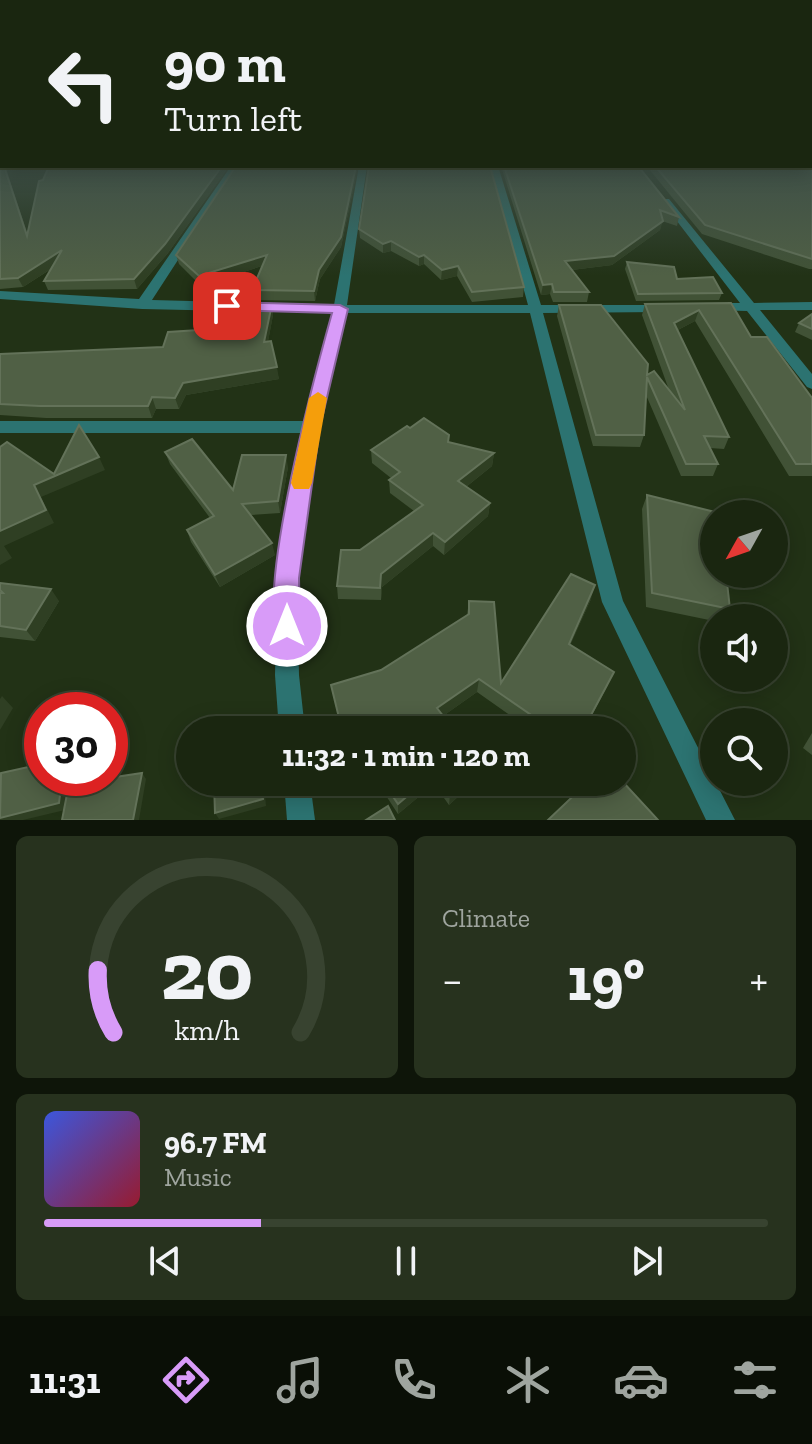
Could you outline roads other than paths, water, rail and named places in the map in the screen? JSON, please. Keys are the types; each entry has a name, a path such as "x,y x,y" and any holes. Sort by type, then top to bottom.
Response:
{"street":[{"path":"142,305 213,199"},
{"path":"291,716 287,675 287,578 311,427 340,309 358,199"},
{"path":"504,199 613,602 721,820"},
{"path":"664,199 812,384"},
{"path":"2,297 142,305 340,309 674,308"},
{"path":"704,307 812,306"},
{"path":"0,427 311,427"},
{"path":"298,796 301,820"}]}
